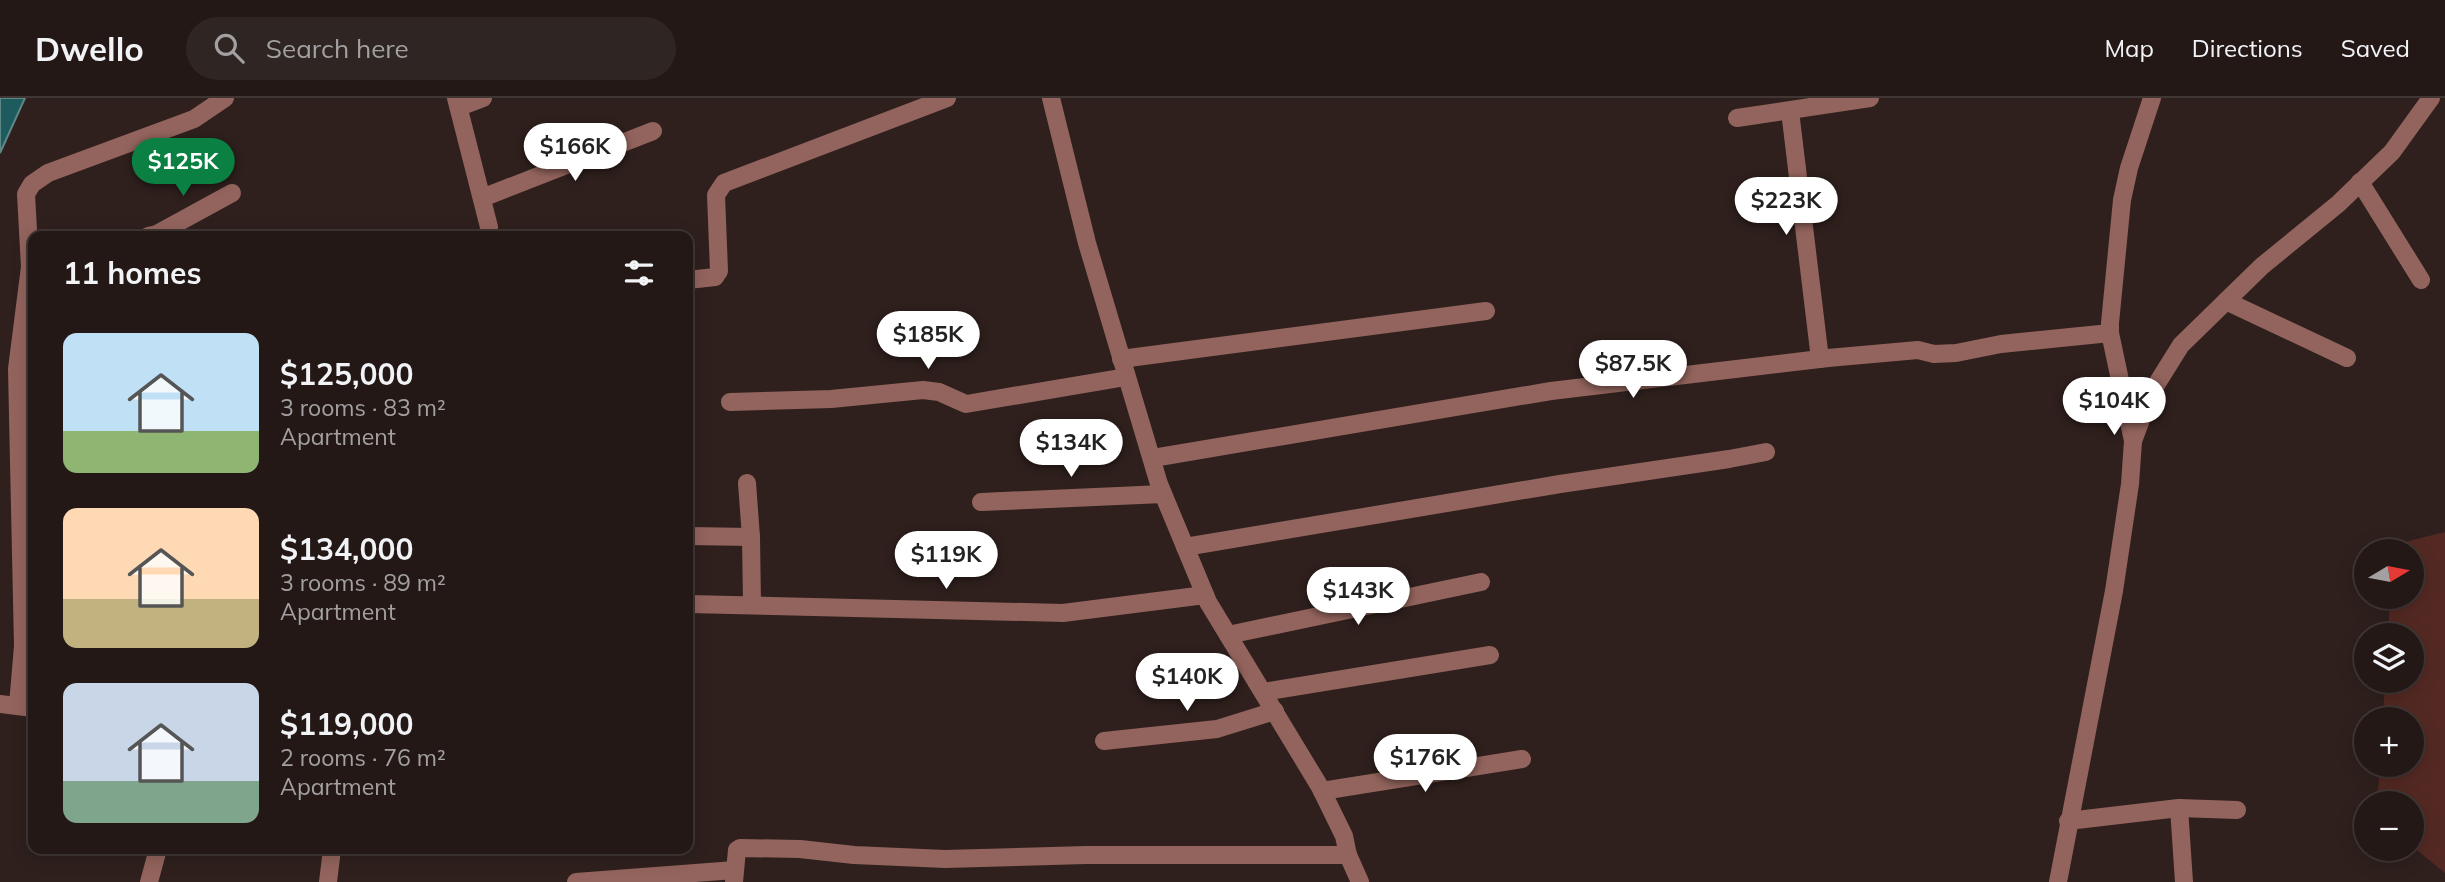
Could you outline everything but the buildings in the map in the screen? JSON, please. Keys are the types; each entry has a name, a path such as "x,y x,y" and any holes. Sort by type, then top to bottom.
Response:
{"street":[{"path":"29,231 26,194 32,184 48,173 194,119 225,98"},
{"path":"483,98 457,103 489,231"},
{"path":"693,279 715,277 719,271 716,195 724,183 947,98"},
{"path":"1051,98 1087,243 1163,494 1205,595 1322,791 1344,836 1348,855 1360,882"},
{"path":"1737,118 1870,98"},
{"path":"2058,882 2114,590 2130,484 2133,441 2110,333 2122,200 2150,99"},
{"path":"2133,441 2151,393 2181,345 2262,266 2360,183 2392,152 2435,101"},
{"path":"1790,111 1820,359"},
{"path":"482,198 653,131"},
{"path":"2360,183 2421,280"},
{"path":"162,231 232,193"},
{"path":"2226,301 2347,358"},
{"path":"1121,359 1486,311"},
{"path":"17,706 23,646 28,330"},
{"path":"1153,458 1551,391 1820,359 1918,350 1934,354 1956,353 2001,344 2110,333"},
{"path":"730,402 831,399 923,390 939,392 966,404 1126,377"},
{"path":"1185,547 1766,452"},
{"path":"747,483 752,604"},
{"path":"981,502 1163,494"},
{"path":"693,536 751,537"},
{"path":"1228,635 1481,582"},
{"path":"693,604 1063,613 1205,595"},
{"path":"1263,692 1490,655"},
{"path":"1104,741 1217,729 1275,711"},
{"path":"1322,791 1522,760"},
{"path":"2068,821 2179,807 2237,810"},
{"path":"2179,807 2184,882"},
{"path":"576,882 734,876 737,850 740,848 800,849 854,855 945,859 1086,855 1348,855"},
{"path":"149,882 157,854"},
{"path":"328,882 331,854"}],"shaded area":[{"path":"2445,532 2445,873 2424,856 2424,791 2378,791 2379,777 2424,777 2424,707 2384,707 2384,693 2424,693 2424,623 2389,623 2389,609 2424,609 2424,539 2417,539"}],"water":[{"path":"0,98 25,98 0,153"}]}
